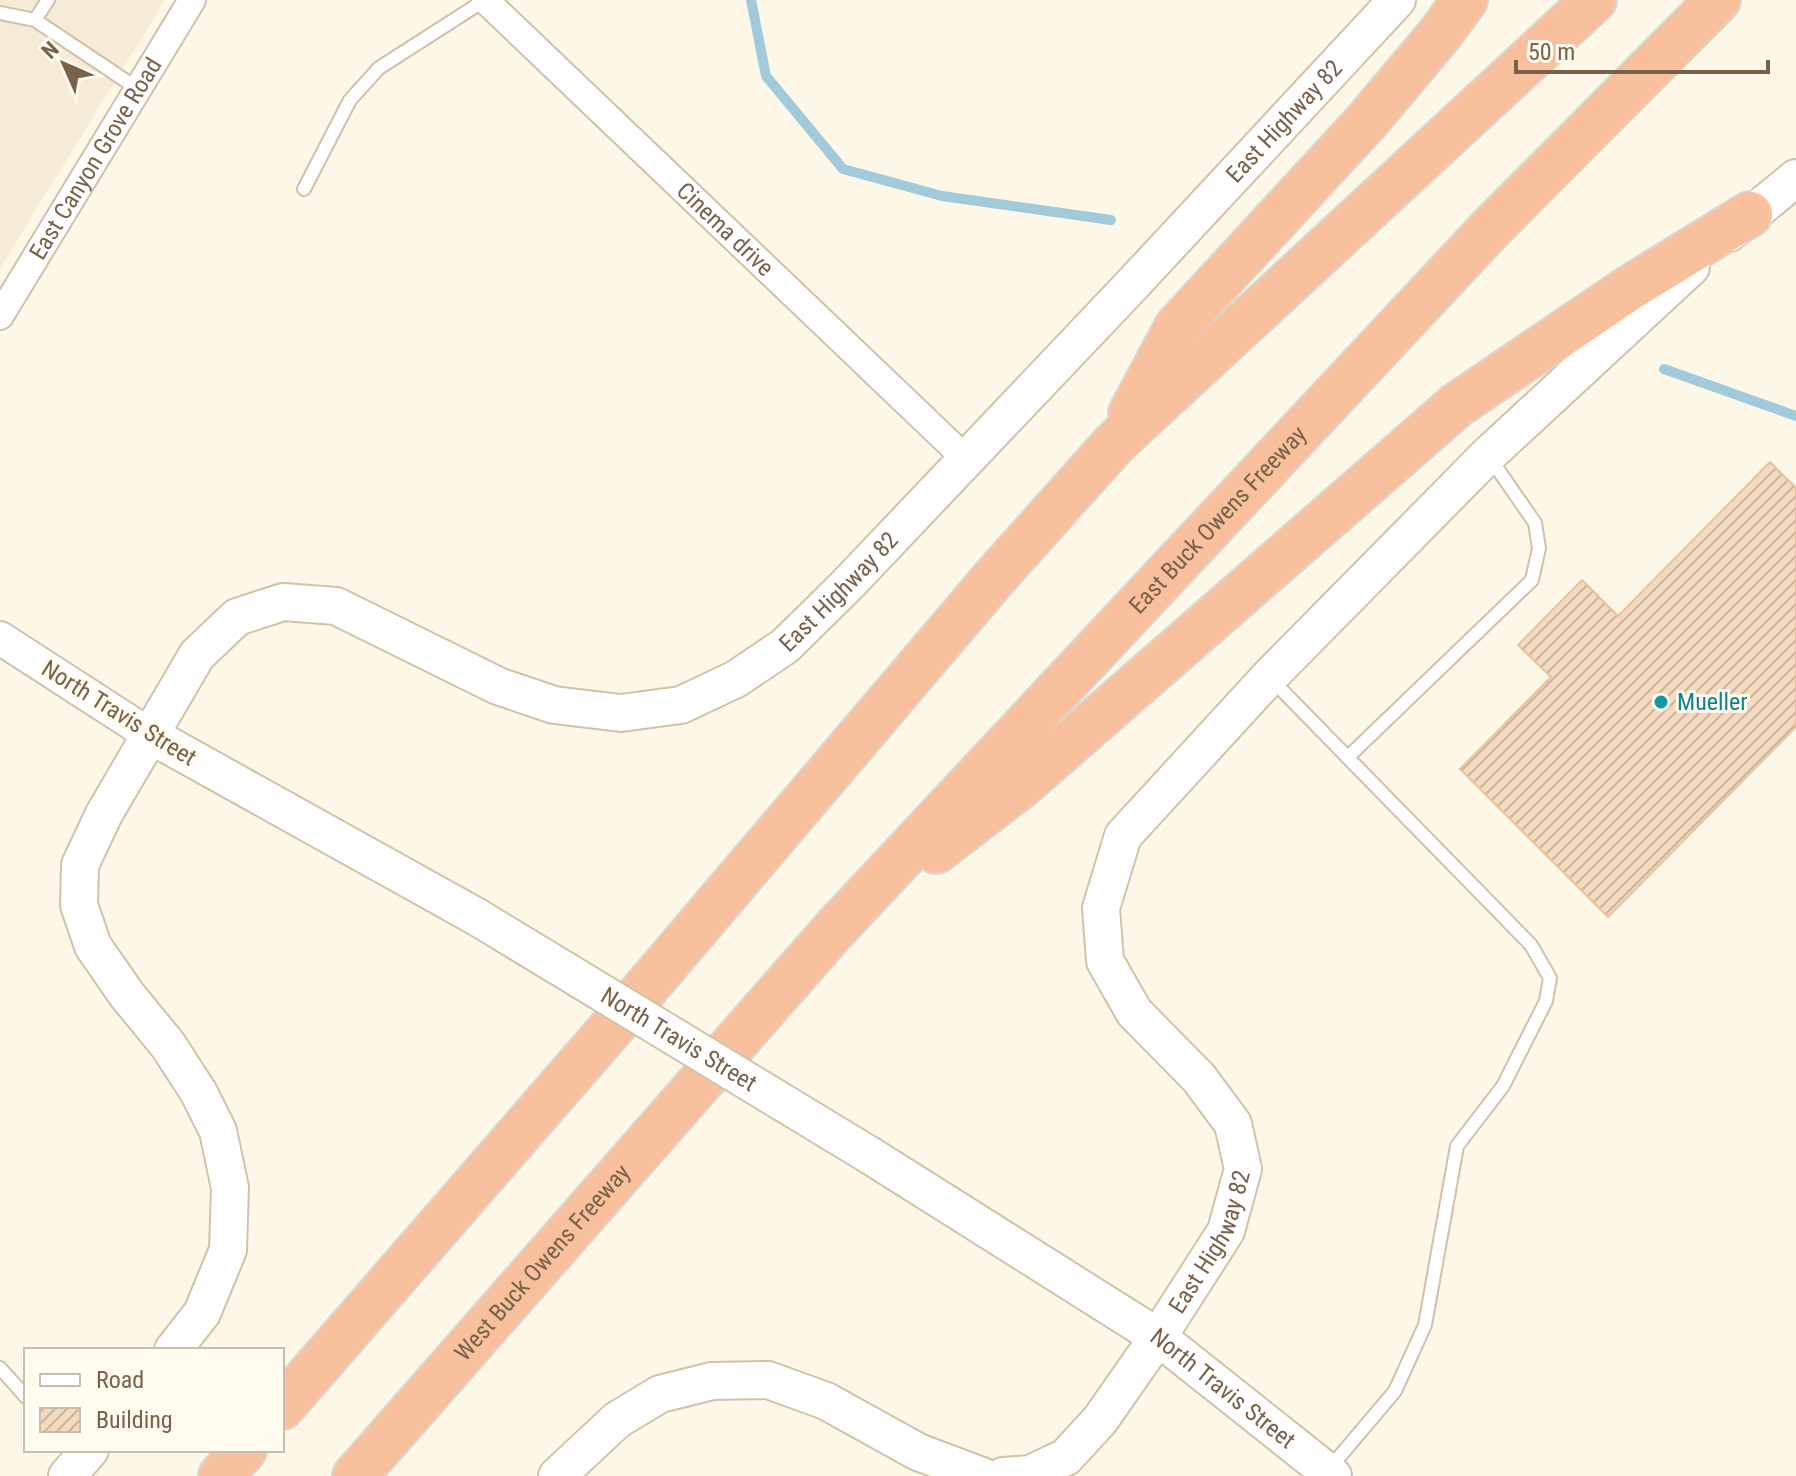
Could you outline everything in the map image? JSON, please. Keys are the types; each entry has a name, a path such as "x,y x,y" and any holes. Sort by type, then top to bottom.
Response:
{"highway":[{"path":"1114,444 1177,327 1366,122 1465,0"},
{"path":"284,1405 639,996 995,577 1114,444 1594,0"},
{"name":"East Buck Owens Freeway","path":"728,1050 833,931 1490,229 1718,0"},
{"path":"833,931 1022,785 1457,405 1628,289 1750,214"},
{"name":"West Buck Owens Freeway","path":"355,1476 728,1050"},
{"path":"221,1476 242,1452"}],"main road":[{"name":"East Highway 82","path":"175,1348 202,1313 228,1250 230,1188 218,1131 199,1093 168,1045 127,995 93,946 79,905 80,865 104,814 197,655 237,617 283,602 336,606 498,686 554,705 621,713 681,705 736,679 785,646 966,459 1397,0"},
{"name":"East Highway 82","path":"1003,1476 1030,1474 1066,1457 1100,1420 1226,1231 1243,1169 1233,1124 1199,1078 1134,1012 1105,961 1101,908 1123,836 1269,677 1488,455 1646,307 1750,214 1796,178"},
{"name":"North Travis Street","path":"150,735 477,917 871,1156 1158,1337 1330,1474"},
{"path":"557,1476 617,1420 660,1394 712,1381 768,1380 826,1401 918,1452 982,1476"}],"street":[{"name":"East Canyon Grove Road","path":"0,316 192,0"},
{"name":"Cinema drive","path":"485,0 966,459"},
{"name":"North Travis Street","path":"0,638 150,735"}],"lane":[{"path":"35,20 48,0"},
{"path":"304,189 350,100 379,68 485,0"},
{"path":"0,13 35,20 138,89"},
{"path":"1348,757 1532,580 1539,548 1535,523 1488,455"},
{"path":"1269,677 1531,945 1550,978 1546,1001 1503,1086 1457,1146 1425,1325 1395,1391 1330,1474"},
{"path":"0,1368 24,1395"}],"shaded area":[{"path":"0,0 165,0 0,268"}],"building":[{"name":"Mueller","path":"1770,462 1796,488 1796,727 1608,917 1460,769 1551,677 1518,645 1582,580 1618,616"}],"waterway":[{"path":"751,0 766,76 843,169 942,196 1111,220"},
{"path":"1664,369 1796,416"}],"place":[{"name":"Mueller","path":"1661,702"}]}
